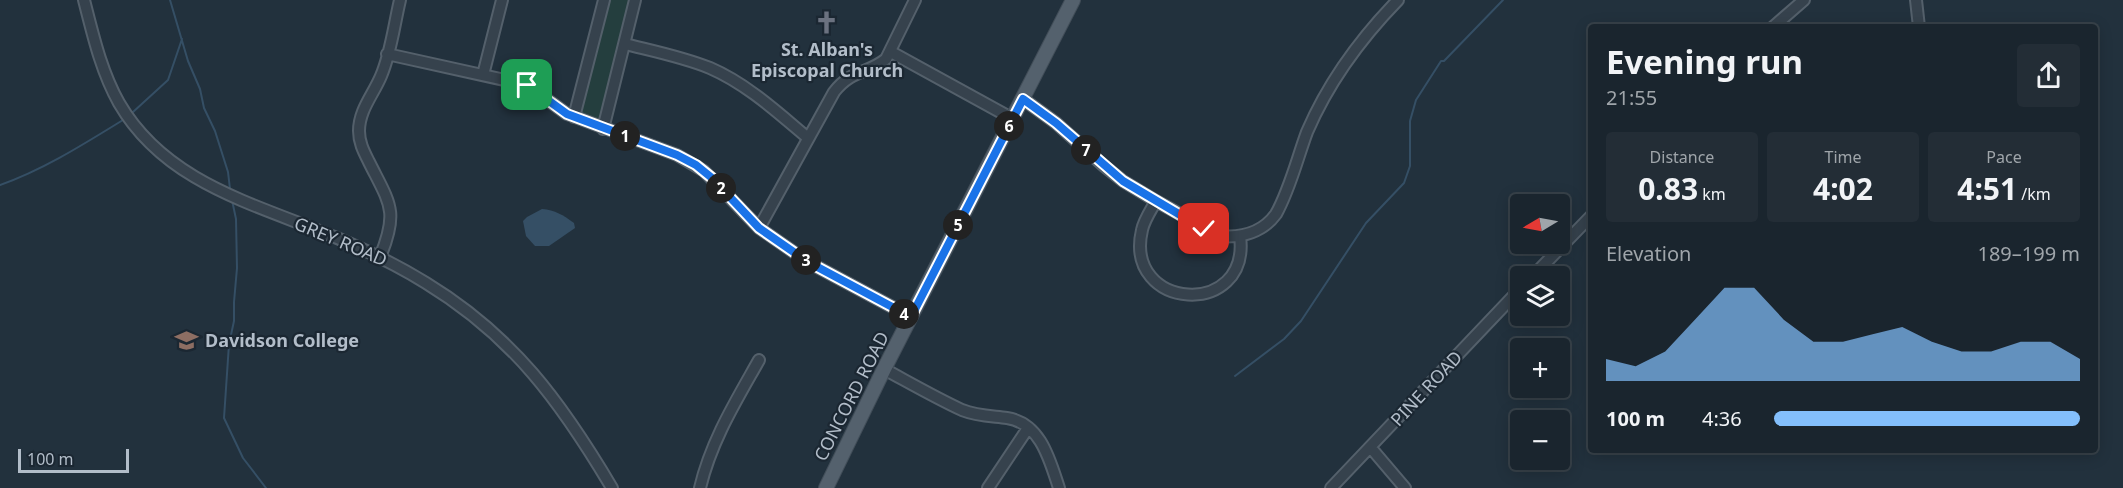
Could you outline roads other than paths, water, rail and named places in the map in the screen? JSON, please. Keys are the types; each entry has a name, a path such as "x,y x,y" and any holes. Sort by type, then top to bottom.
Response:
{"main road":[{"name":"CONCORD ROAD","path":"826,488 884,369 1073,0"}],"street":[{"name":"GREY ROAD","path":"84,0 94,41 111,88 136,128 159,152 189,175 214,188 380,257 428,284 464,309 507,345 533,373 562,409 612,488"},
{"path":"380,257 391,226 392,212 364,154 359,130 362,114 382,75 400,0"},
{"path":"483,75 502,0"},
{"path":"574,117 604,0"},
{"path":"603,129 635,0"},
{"path":"759,228 839,86 851,75 883,62 891,52 915,0"},
{"path":"1023,99 1056,123 1104,166 1156,201 1212,233 1231,237 1240,236 1260,229 1276,214 1308,131 1321,104 1355,49 1398,0"},
{"path":"1776,24 1804,0"},
{"path":"1916,0 1919,24"},
{"path":"625,44 695,63 723,75 751,92 808,138"},
{"path":"891,52 1013,119"},
{"path":"387,54 527,85 574,117 677,155 696,165 712,178 759,228 808,262 911,317"},
{"path":"1156,201 1142,228 1141,257 1151,276 1159,285 1176,294 1208,293 1224,284 1240,259 1240,236"},
{"path":"1543,266 1588,219"},
{"name":"PINE ROAD","path":"1331,488 1510,300"},
{"path":"700,488 727,417 759,360"},
{"path":"884,369 962,410 1010,418 1028,428 1042,442 1059,488"},
{"path":"988,488 1028,428"},
{"path":"1371,448 1405,488"}],"water":[{"path":"542,209 562,215 574,223 575,228 549,246 535,246 526,236 523,221"}],"waterway":[{"path":"170,0 188,61 200,89 204,108 215,131 228,172 230,189"},
{"path":"1235,376 1284,339 1301,321 1366,223 1404,183 1410,166 1410,121 1416,100 1441,61 1444,61 1503,0"},
{"path":"133,112 168,80 182,39"},
{"path":"0,185 48,164 123,120"},
{"path":"232,200 236,219 237,268 224,418 243,458 266,488"}],"place":[{"name":"St. Alban's Episcopal Church","path":"827,23"},
{"name":"Davidson College","path":"187,340"}]}
